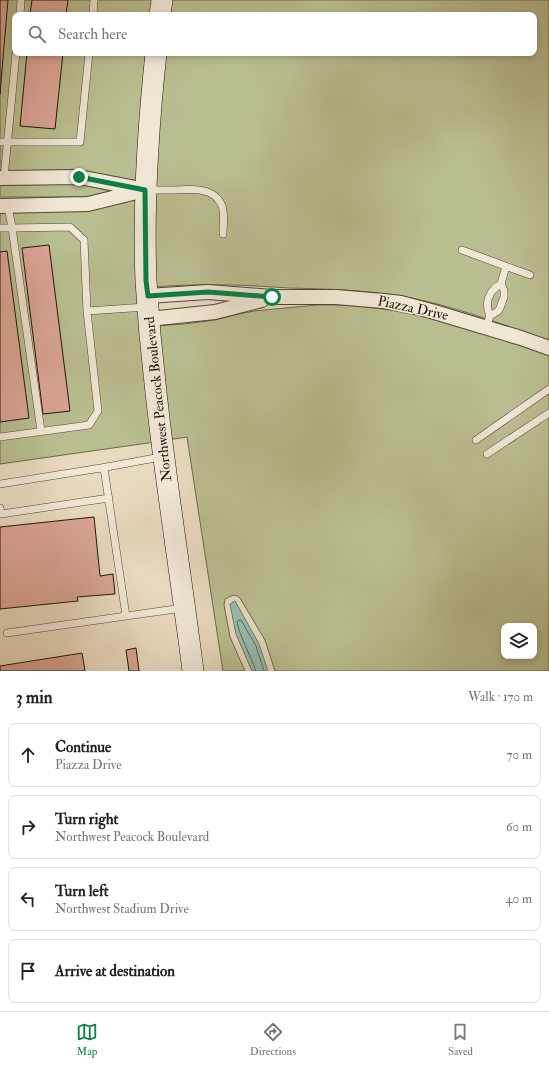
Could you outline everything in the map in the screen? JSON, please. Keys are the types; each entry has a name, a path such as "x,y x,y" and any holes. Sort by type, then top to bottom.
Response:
{"street":[{"path":"160,12 162,0"},
{"name":"Northwest Peacock Boulevard","path":"156,56 151,95 145,190 146,281 152,358 163,457 193,671"},
{"path":"2,178 79,177 145,190"},
{"path":"4,206 88,204 145,190"},
{"name":"Piazza Drive","path":"148,307 208,292 272,297 336,297 383,301 401,303 424,309 488,321 549,348"},
{"name":"Piazza Drive","path":"148,307 215,312 272,297"}],"lane":[{"path":"20,12 21,0"},
{"path":"93,12 94,0"},
{"path":"2,178 4,142 16,56"},
{"path":"4,142 80,142 89,56"},
{"path":"145,190 196,189 210,193 218,199 222,205 223,234"},
{"path":"4,206 12,228 41,431"},
{"path":"0,228 70,227 84,240 87,311 98,411 89,425 0,437"},
{"path":"462,250 530,275"},
{"path":"488,321 488,301 492,291 501,284 506,266"},
{"path":"488,321 500,308 504,297 504,290 501,284"},
{"path":"87,311 148,307"},
{"path":"476,440 549,389"},
{"path":"487,454 549,413"},
{"path":"0,484 104,468 163,457"},
{"path":"104,468 126,616"},
{"path":"0,511 109,498"},
{"path":"7,633 185,608"}],"green space":[{"path":"0,0 156,0 154,12 12,12 12,56 150,56 139,182 79,170 0,171"},
{"path":"169,0 549,0 549,341 439,304 373,292 231,285 184,285 153,287 152,196 162,56 537,56 537,12 167,12"},
{"path":"78,184 113,191 88,197 0,197 0,185"},
{"path":"139,199 155,442 0,464 0,211 88,210"},
{"path":"317,305 365,307 412,314 458,325 526,346 549,356 549,671 275,671 265,640 240,598 235,595 225,599 224,605 230,637 245,671 223,671 187,437 167,440 156,326 215,320 254,311"}],"water":[{"path":"235,601 259,644 268,671 252,671 236,634 230,604"}],"building":[{"path":"0,0 8,0 0,94"},
{"path":"32,0 68,0 66,12 30,12"},
{"path":"27,56 63,56 55,129 20,126"},
{"path":"49,245 70,411 43,414 22,248"},
{"path":"7,251 29,418 0,422 0,252"},
{"path":"94,517 100,576 113,574 115,594 77,597 78,601 0,609 0,527"},
{"path":"136,648 139,671 129,671 126,650"},
{"path":"82,653 85,671 0,671 0,666"}],"route":[{"path":"79,177 145,190 146,281 148,296 208,292 272,297"}]}
